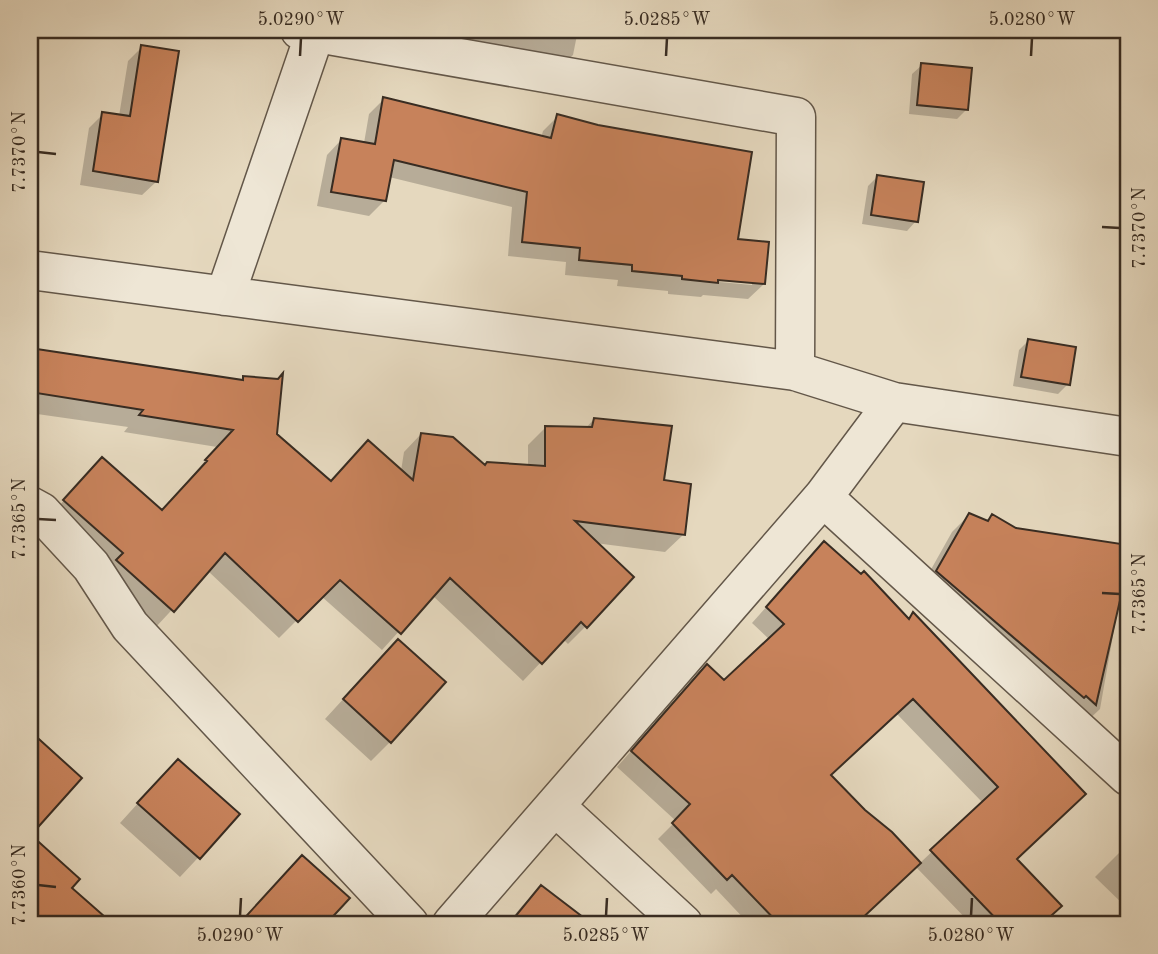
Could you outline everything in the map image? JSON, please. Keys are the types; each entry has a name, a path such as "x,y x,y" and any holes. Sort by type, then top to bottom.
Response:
{"street":[{"path":"225,296 310,31 796,117 795,371"},
{"path":"30,270 795,371 894,402 1128,437"},
{"path":"452,924 823,498 894,402"},
{"path":"823,498 1128,776"},
{"path":"30,506 41,512 91,566 130,626 409,924"},
{"path":"555,806 683,924"}],"building":[{"path":"141,45 179,51 158,182 93,171 102,112 130,116"},
{"path":"921,63 972,68 968,110 917,105"},
{"path":"383,97 551,138 557,114 598,125 752,152 738,239 769,242 765,284 718,280 718,283 632,271 632,265 579,260 580,248 522,242 527,192 394,160 386,201 331,192 341,138 375,144"},
{"path":"877,175 924,182 918,222 871,215"},
{"path":"1028,339 1076,347 1070,385 1021,377"},
{"path":"30,348 243,380 243,376 278,379 283,373 277,434 331,481 368,440 413,480 421,433 453,437 485,465 487,462 545,466 545,426 592,427 594,418 672,426 664,480 691,484 685,535 575,521 634,577 587,628 581,622 542,664 450,578 401,634 340,580 298,622 225,553 174,612 116,560 123,553 63,500 102,457 162,510 233,430 139,415 143,410 30,392"},
{"path":"969,513 988,521 992,514 1016,528 1128,545 1128,596 1121,596 1096,705 1086,696 1084,698 936,571"},
{"path":"824,541 861,574 864,571 909,619 913,612 1086,794 1017,859 1062,906 1042,924 1001,924 930,850 998,787 913,699 831,775 921,863 856,924 779,924 732,875 727,880 672,823 690,804 631,751 707,664 724,680 784,624 766,607"},
{"path":"398,639 446,682 391,743 343,699"},
{"path":"30,731 82,778 31,835 80,879 72,888 113,924 30,924"},
{"path":"178,759 240,814 200,859 137,803"},
{"path":"302,855 350,898 326,924 239,924"},
{"path":"541,885 592,924 509,924"}]}
